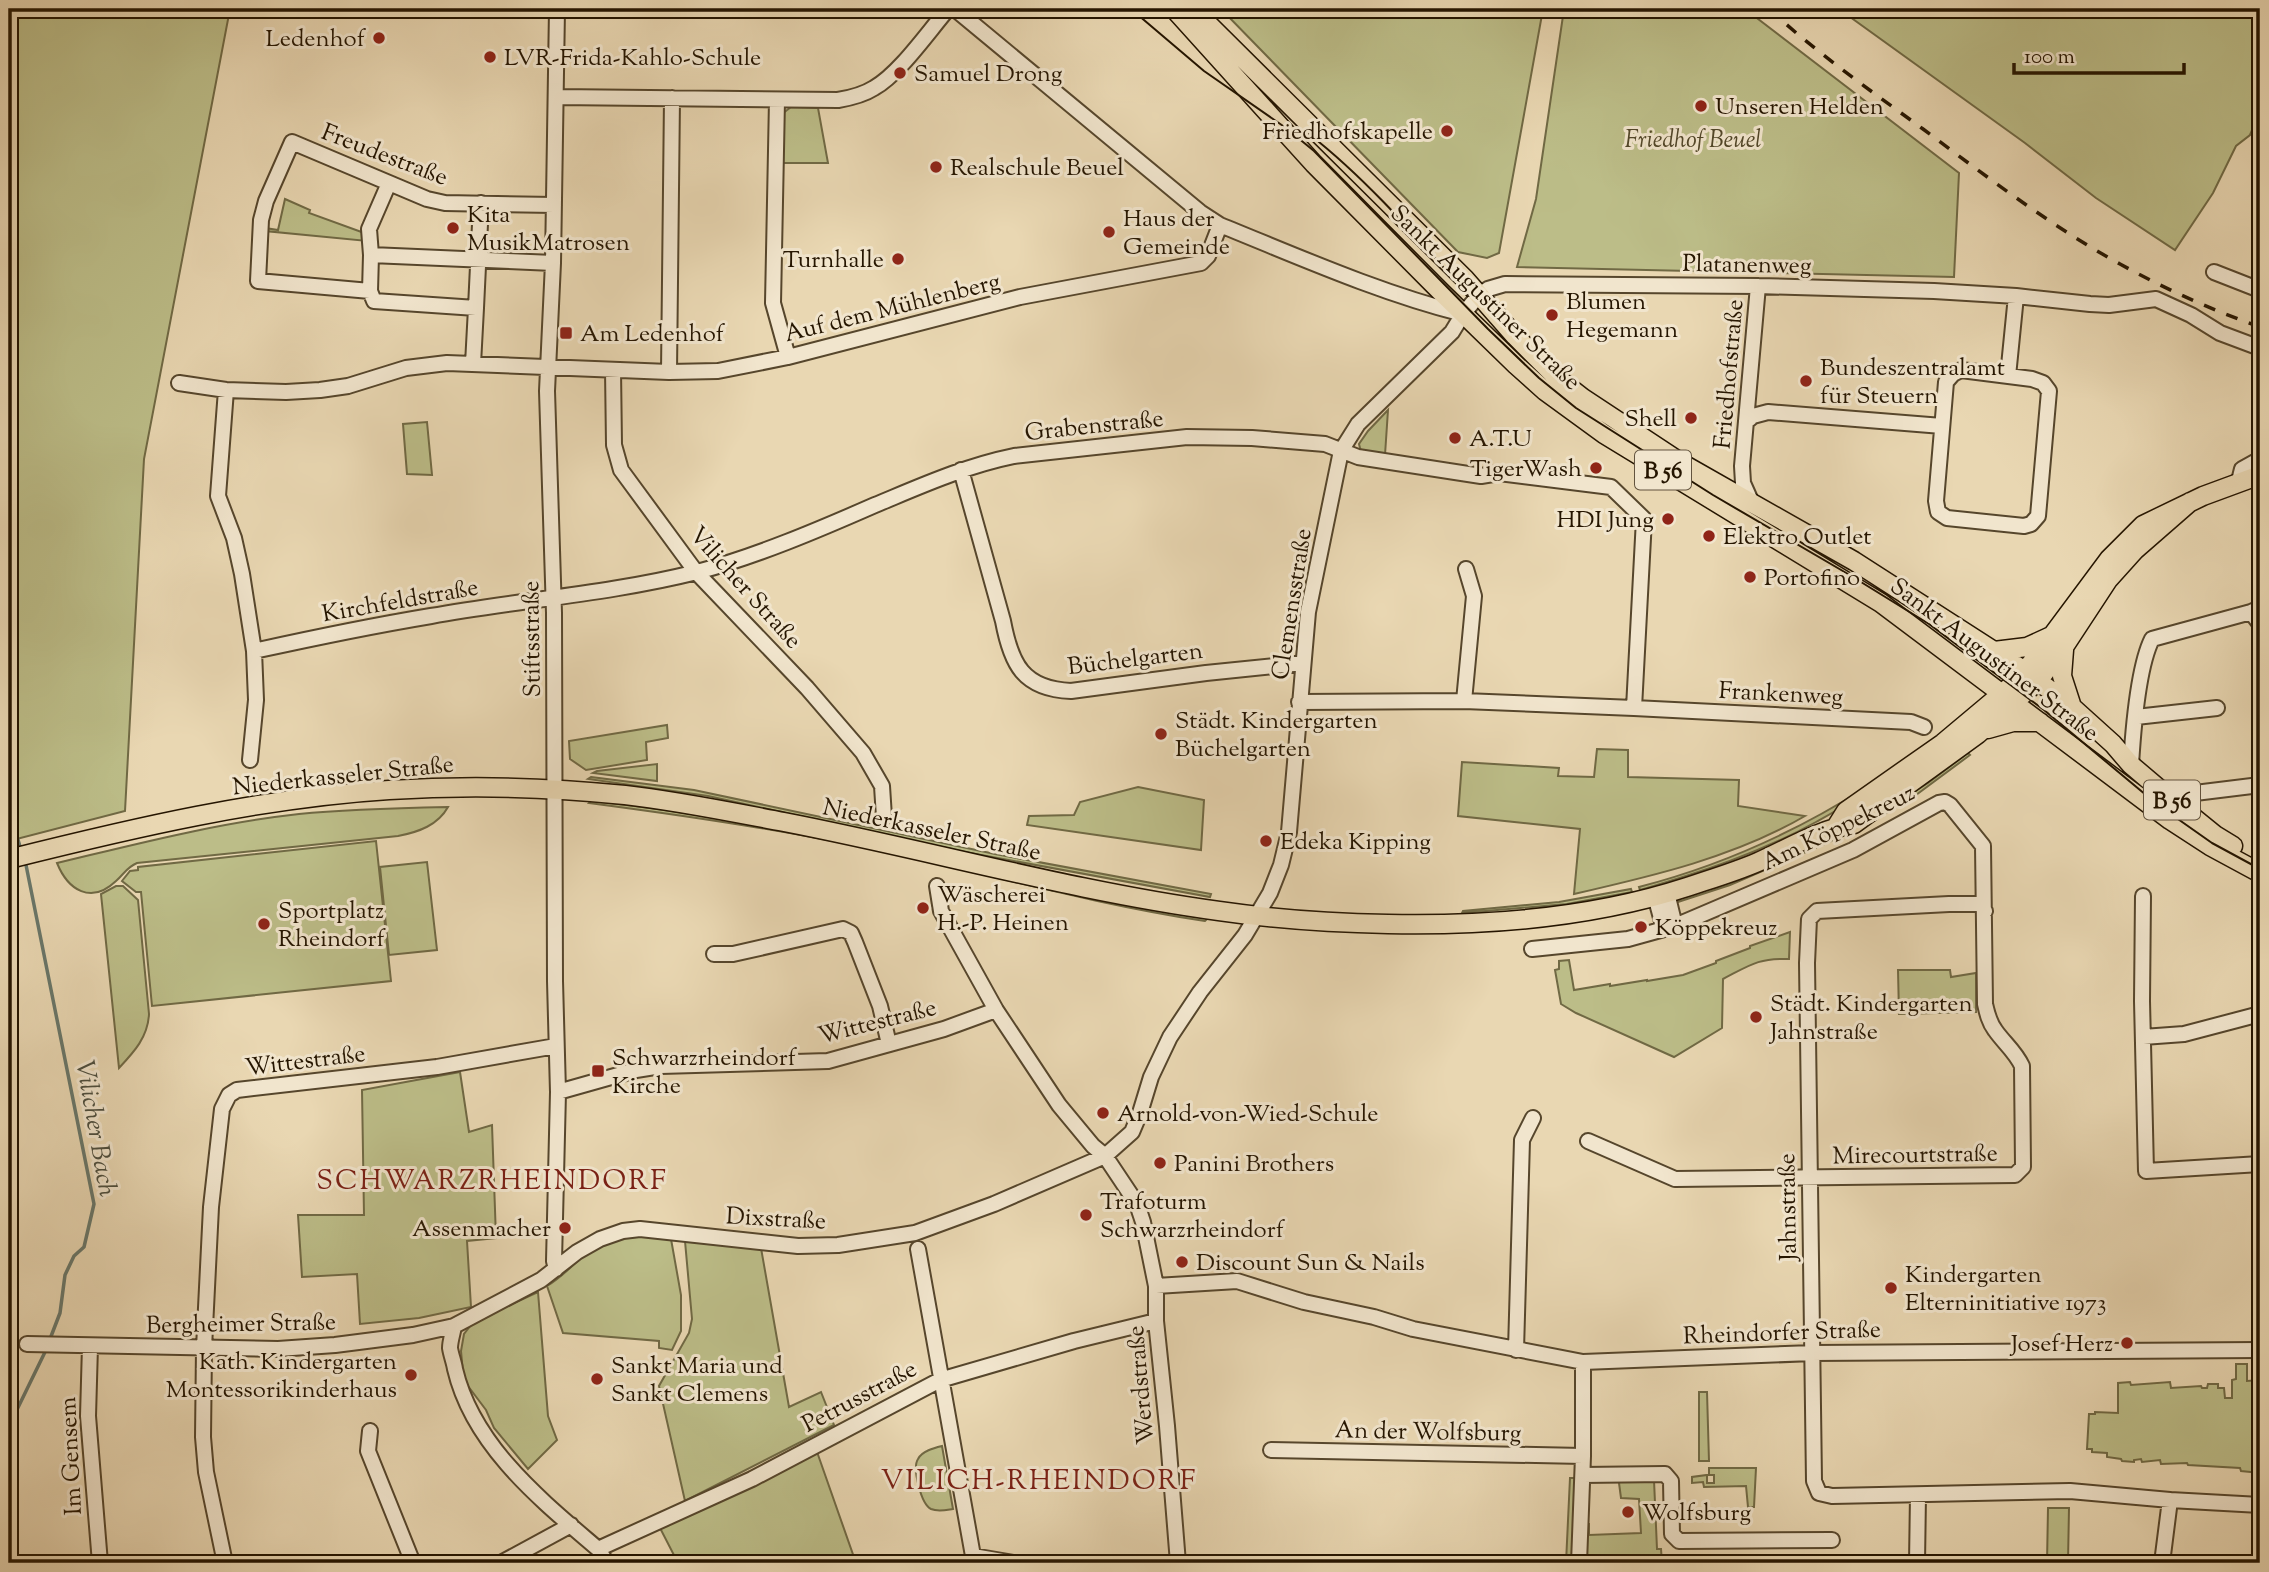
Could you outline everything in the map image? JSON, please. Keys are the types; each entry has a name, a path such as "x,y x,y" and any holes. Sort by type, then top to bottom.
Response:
{"main road":[{"name":"Sankt Augustiner Straße","path":"1174,9 1314,164 1516,366 1574,413 1881,603 2170,820 2210,846 2260,873"},
{"name":"Sankt Augustiner Straße","path":"1193,9 1367,180 1556,377 1621,424 1854,561 2031,676 2072,708 2113,744 2131,765 2215,835 2260,861"},
{"name":"Niederkasseler Straße","path":"11,859 214,813 301,799 386,790 485,786 625,795 695,805 836,832 1085,887 1257,916 1385,924 1444,923 1539,918 1627,903 1661,895 1752,865 1836,827 1846,811 1943,743 1975,727 2031,676 2059,641 2109,559 2143,525 2190,502 2260,475"},
{"path":"1994,651 2059,641 2062,676 2072,708"},
{"path":"1974,672 1979,682 1980,694 1975,727 2040,722"}],"street":[{"name":"Stiftsstraße","path":"556,9 557,97 547,425 554,598 558,1092 556,1269"},
{"path":"557,97 838,100 857,96 874,89 890,77 948,9"},
{"path":"956,9 1218,229 1400,295 1463,314"},
{"path":"669,372 672,98"},
{"path":"777,100 773,303 788,357"},
{"name":"Freudestraße","path":"370,291 258,281 261,220 266,201 292,142 427,199 445,203 554,205"},
{"path":"389,183 369,229 370,291 374,301 476,308"},
{"path":"473,364 481,203"},
{"name":"Auf dem Mühlenberg","path":"549,368 718,371 788,357 1020,297 1201,262 1208,256 1218,229"},
{"path":"371,255 553,263"},
{"path":"2214,272 2260,290"},
{"name":"Platanenweg","path":"1479,295 1505,284 1758,286 1934,291 2099,305 2156,299 2191,315 2220,333 2260,348"},
{"name":"Friedhofstraße","path":"1751,501 1743,483 1742,466 1758,286"},
{"name":"Clemensstraße","path":"1105,1156 1132,1132 1151,1077 1170,1037 1200,992 1245,936 1270,893 1281,865 1289,832 1308,612 1341,450 1358,424 1452,332 1479,295"},
{"path":"2008,376 2016,296"},
{"path":"179,383 226,390 286,393 348,386 422,365 473,364 549,368"},
{"name":"Vilicher Straße","path":"613,370 614,445 621,470 696,572 807,688 869,761 882,786 884,817"},
{"path":"1961,370 2008,376 2043,383 2049,391 2038,516 2027,525 1947,518 1938,512 1936,501 1946,382 1961,370"},
{"path":"226,390 218,496 234,538 254,651 256,700 250,760"},
{"path":"1748,396 1768,412"},
{"path":"1746,421 1768,412 1942,426"},
{"name":"Grabenstraße","path":"554,598 696,572 800,536 961,470 1014,456 1187,437 1252,438 1325,444 1358,457 1481,476 1499,473 1611,486 1644,519 1634,708"},
{"path":"2241,481 2242,469 2260,459"},
{"name":"Friedhofstraße","path":"1716,482 1735,478 1742,466"},
{"name":"Büchelgarten","path":"961,470 1007,642 1016,663 1036,684 1052,690 1071,691 1303,663"},
{"path":"1464,701 1474,596 1466,569"},
{"name":"Kirchfeldstraße","path":"254,651 432,615 554,598"},
{"path":"2131,765 2136,717 2148,648 2152,639 2257,615"},
{"name":"Frankenweg","path":"1299,702 1464,701 1911,722 1924,727"},
{"path":"2136,717 2217,708"},
{"path":"2177,804 2195,793 2260,785"},
{"name":"Am Köppekreuz","path":"1532,949 1628,939 1670,928 1853,850 1934,805 1945,802 1950,804 1983,846 1984,911"},
{"path":"937,886 941,911 996,1010 1059,1105 1093,1146 1105,1156 1137,1203 1156,1286"},
{"path":"1661,895 1670,928"},
{"path":"2143,896 2146,1171 2260,1164"},
{"name":"Jahnstraße","path":"1917,1495 1832,1496 1819,1493 1814,1481 1807,963 1810,919 1817,911 1949,904 1980,904 1984,911"},
{"name":"Mirecourtstraße","path":"1588,1141 1675,1179 2015,1175 2023,1167 2022,1066 2017,1055 1989,1020 1985,1004 1984,911"},
{"path":"714,954 733,954 843,929 851,933 880,1006 889,1044"},
{"name":"Wittestraße","path":"558,1092 636,1070 661,1066 828,1060 944,1029 996,1010"},
{"path":"2143,1037 2184,1034 2260,1014"},
{"name":"Wittestraße","path":"204,1348 211,1207 222,1109 229,1096 237,1090 556,1053 562,1075 568,1080 574,1083 600,1082"},
{"path":"1516,1350 1522,1140 1533,1118"},
{"name":"Dixstraße","path":"454,1326 541,1280 577,1252 600,1239 624,1231 640,1229 798,1246 838,1245 915,1233 994,1204 1105,1156"},
{"path":"918,1249 973,1556 1014,1563"},
{"name":"Rheindorfer Straße","path":"1156,1286 1237,1281 1304,1302 1374,1317 1413,1329 1583,1362 1812,1353 2260,1350"},
{"name":"Werdstraße","path":"1156,1286 1156,1321 1178,1563"},
{"name":"Petrusstraße","path":"598,1549 752,1479 940,1380 1074,1341 1156,1321"},
{"path":"454,1326 450,1348 458,1383 489,1440 519,1477 598,1549 607,1563"},
{"name":"Bergheimer Straße","path":"41,1345 278,1349 414,1335 454,1326"},
{"name":"Im Gensem","path":"90,1346 88,1416 100,1563"},
{"path":"204,1348 203,1437 206,1472 225,1563"},
{"path":"1579,1563 1583,1475 1583,1362"},
{"path":"370,1431 368,1451 412,1563"},
{"name":"An der Wolfsburg","path":"1271,1450 1583,1456"},
{"path":"1583,1475 1665,1475 1671,1481 1672,1534 1679,1541 1832,1540"},
{"path":"1917,1563 1917,1495 2070,1491 2260,1505"},
{"path":"2162,1563 2170,1500"},
{"path":"501,1563 571,1525"}],"green space":[{"path":"9,9 230,9 144,459 125,811 9,841"},
{"path":"1221,9 1543,9 1499,253 1487,258 1458,252"},
{"name":"Friedhof Beuel","path":"1564,9 1745,9 1959,173 1954,277 1517,267 1536,199"},
{"path":"1839,9 2260,9 2260,111 2250,135 2236,146 2213,193 2175,250 2096,198 2025,143"},
{"path":"791,107 818,108 828,163 780,163 782,114"},
{"path":"285,199 310,210 309,213 367,234 367,241 265,231 265,228 278,230"},
{"path":"1388,410 1385,455 1361,452 1359,444"},
{"path":"427,422 432,475 407,474 403,424"},
{"path":"667,725 668,738 646,742 647,760 586,770 570,759 569,741"},
{"path":"1597,749 1628,750 1628,777 1739,780 1738,806 1805,816 1750,843 1693,864 1574,894 1580,829 1458,816 1462,762 1559,768 1558,776 1594,777"},
{"path":"1968,753 1970,755 1912,798 1859,829 1730,885 1678,902 1682,897 1726,883 1857,827 1928,783"},
{"path":"657,764 657,781 593,773 597,771"},
{"path":"591,777 694,790 995,854 1211,894 1210,897 965,852 708,796 588,779"},
{"path":"1138,787 1204,800 1201,850 1027,825 1029,816 1074,815 1080,802"},
{"path":"1865,788 1836,811 1773,843 1708,869 1640,890 1639,887 1698,869 1784,834"},
{"path":"591,801 824,836 1208,918 1205,921 1136,909 803,835 589,803"},
{"path":"448,807 439,819 427,827 398,836 137,863 107,888 98,892 89,893 74,887 67,881 57,863 177,835 268,818 336,811"},
{"name":"Sportplatz Rheindorf","path":"376,841 391,981 152,1006 141,892 136,892 122,881 130,871 138,870 138,867"},
{"path":"427,862 437,950 389,955 380,867"},
{"path":"116,886 123,886 138,900 149,1014 143,1037 119,1068 101,894"},
{"path":"1631,889 1632,892 1567,904 1462,913 1559,902"},
{"path":"1790,932 1789,959 1762,961 1723,979 1722,1028 1674,1057 1561,1004 1555,970 1559,969 1559,961 1569,960 1574,990 1610,986 1683,975"},
{"path":"1898,970 1950,970 1951,977 1976,973 1976,1012 1899,1014"},
{"path":"460,1072 469,1132 492,1125 496,1238 467,1241 471,1307 419,1318 360,1324 357,1274 302,1277 298,1215 364,1215 362,1090"},
{"path":"642,1235 671,1239 681,1295 681,1331 672,1350 659,1348 659,1341 563,1333 547,1286 599,1244 614,1238"},
{"path":"685,1241 761,1248 789,1407 821,1392 834,1425 685,1501 659,1386 689,1333 692,1319"},
{"path":"538,1292 548,1416 557,1440 528,1469 494,1428 486,1410 468,1386 463,1373 461,1351 464,1334 471,1325"},
{"path":"2236,1364 2247,1364 2247,1381 2260,1380 2260,1473 2241,1471 2240,1468 2187,1463 2161,1464 2160,1460 2122,1461 2107,1457 2107,1453 2087,1449 2089,1414 2118,1413 2118,1383 2130,1382 2131,1385 2170,1382 2171,1388 2207,1388 2208,1384 2218,1384 2218,1388 2224,1388 2225,1398 2232,1398 2232,1380 2236,1379"},
{"path":"1699,1392 1707,1392 1709,1461 1699,1461"},
{"path":"942,1446 953,1509 942,1511 927,1506 921,1493 916,1464 922,1454"},
{"path":"816,1449 856,1563 678,1563 660,1528"},
{"path":"1709,1468 1756,1468 1754,1507 1748,1507 1746,1486 1704,1487 1703,1482 1692,1483 1692,1477 1707,1475 1707,1483 1714,1483 1714,1475 1709,1475"},
{"path":"1570,1478 1578,1478 1576,1563 1566,1563"},
{"path":"1622,1480 1654,1480 1657,1549 1661,1549 1662,1563 1583,1563 1583,1524 1589,1524 1589,1535 1641,1533 1639,1499 1621,1498 1619,1483"},
{"path":"2048,1508 2069,1508 2068,1563 2047,1563"}],"waterway":[{"name":"Vilicher Bach","path":"9,829 16,833 21,850"},
{"name":"Vilicher Bach","path":"25,860 94,1204 84,1247 74,1256 65,1275 60,1313 50,1339"},
{"name":"Vilicher Bach","path":"9,1426 46,1350"}],"tram line":[{"path":"1131,9 1204,71 1286,128 1314,151 1488,329 1539,378 1576,408 1713,495 1929,624 2044,710 2158,805 2212,843 2260,869"},
{"path":"1309,134 1372,191 1469,296"}],"railway":[{"path":"1769,9 1864,86 2069,234 2154,282 2260,327"}],"place":[{"name":"Ledenhof","path":"379,38"},
{"name":"LVR-Frida-Kahlo-Schule","path":"490,57"},
{"name":"Samuel Drong","path":"900,73"},
{"name":"Unseren Helden","path":"1701,106"},
{"name":"Friedhofskapelle","path":"1447,131"},
{"name":"Realschule Beuel","path":"936,167"},
{"name":"Kita MusikMatrosen","path":"453,228"},
{"name":"Haus der Gemeinde","path":"1109,232"},
{"name":"Turnhalle","path":"898,259"},
{"name":"Blumen Hegemann","path":"1552,315"},
{"name":"Am Ledenhof","path":"566,333"},
{"name":"Bundeszentralamt für Steuern","path":"1806,381"},
{"name":"Shell","path":"1691,418"},
{"name":"A.T.U","path":"1455,438"},
{"name":"TigerWash","path":"1596,468"},
{"name":"HDI Jung","path":"1668,519"},
{"name":"Elektro Outlet","path":"1709,536"},
{"name":"Portofino","path":"1750,577"},
{"name":"Städt. Kindergarten Büchelgarten","path":"1161,734"},
{"name":"Edeka Kipping","path":"1266,841"},
{"name":"Wäscherei H.-P. Heinen","path":"923,908"},
{"name":"Sportplatz Rheindorf","path":"264,924"},
{"name":"Köppekreuz","path":"1641,927"},
{"name":"Städt. Kindergarten Jahnstraße","path":"1756,1017"},
{"name":"Schwarzrheindorf Kirche","path":"598,1071"},
{"name":"Arnold-von-Wied-Schule","path":"1103,1113"},
{"name":"Panini Brothers","path":"1160,1163"},
{"name":"Trafoturm Schwarzrheindorf","path":"1086,1215"},
{"name":"Assenmacher","path":"565,1228"},
{"name":"Discount Sun & Nails","path":"1182,1262"},
{"name":"Kindergarten Elterninitiative 1973","path":"1891,1288"},
{"name":"Josef Herz","path":"2127,1343"},
{"name":"Kath. Kindergarten Montessorikinderhaus","path":"411,1375"},
{"name":"Sankt Maria und Sankt Clemens","path":"597,1379"},
{"name":"Wolfsburg","path":"1628,1512"}],"district":[{"name":"SCHWARZRHEINDORF","path":"492,1179"},
{"name":"VILICH-RHEINDORF","path":"1039,1479"}]}
